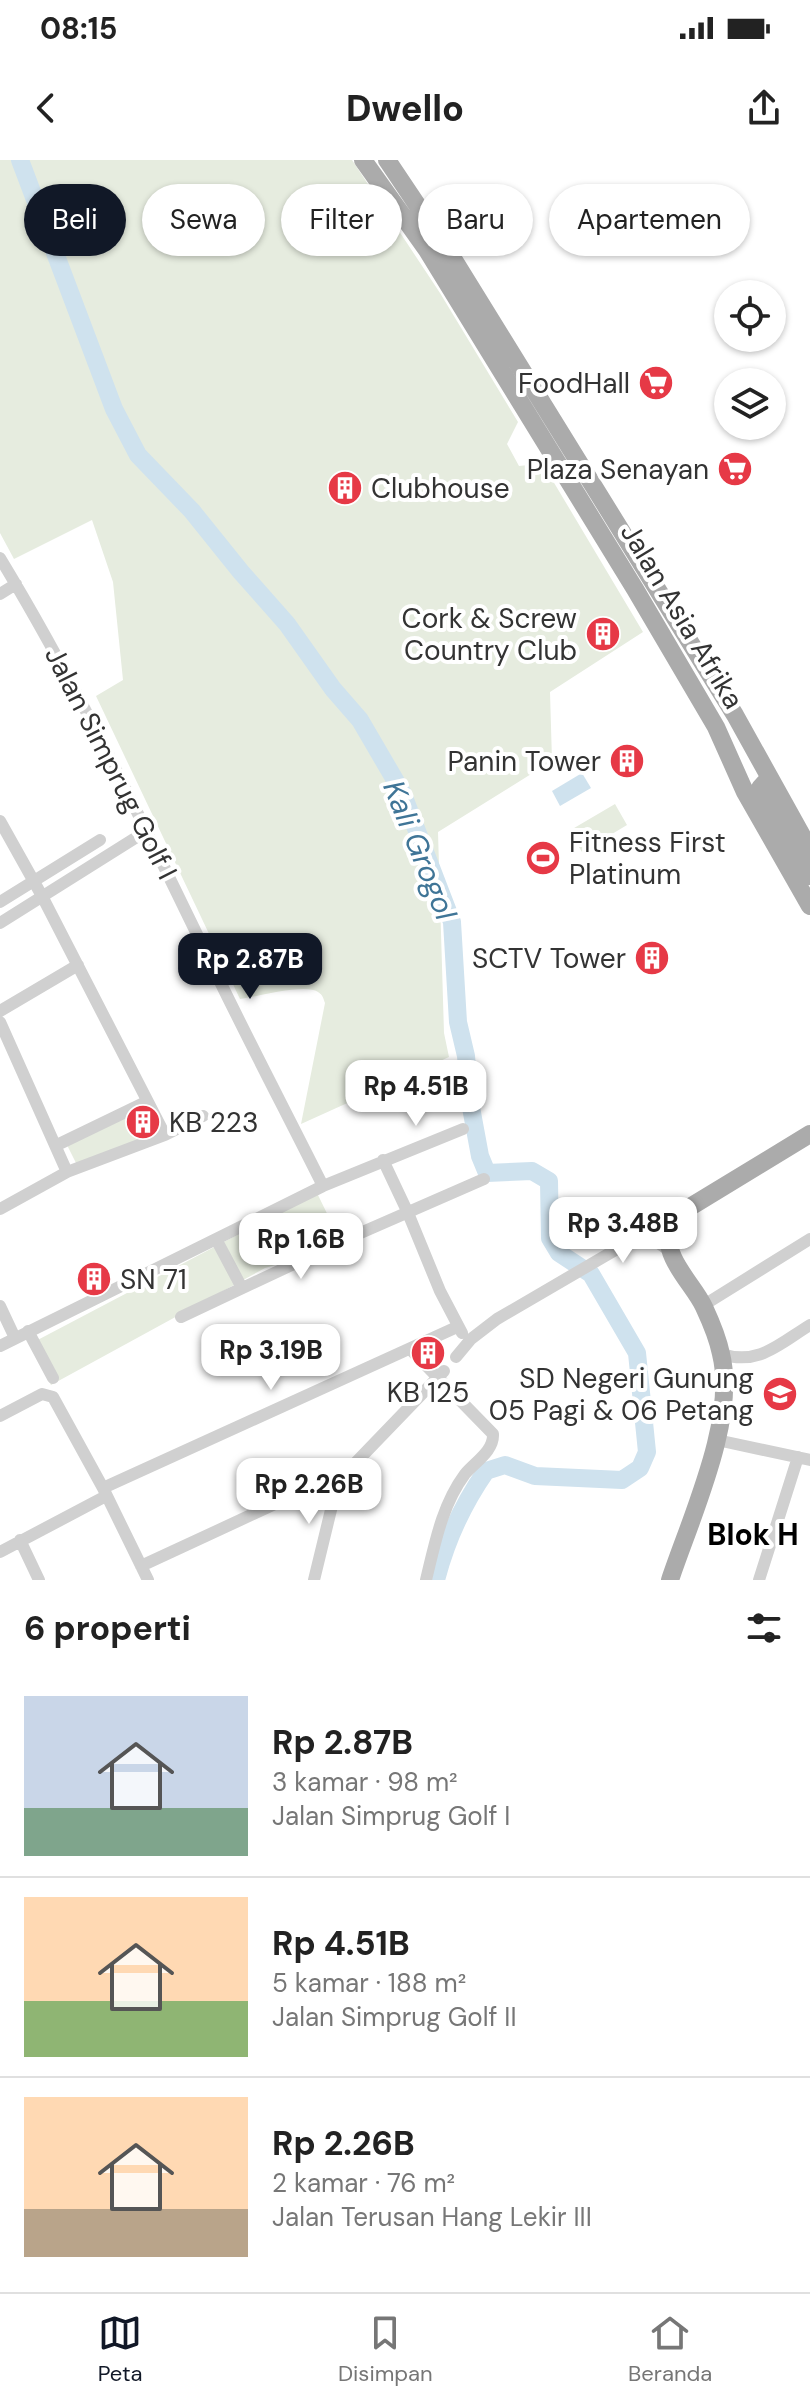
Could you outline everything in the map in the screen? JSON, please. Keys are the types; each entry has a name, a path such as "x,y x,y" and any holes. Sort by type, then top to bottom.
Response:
{"main road":[{"name":"Jalan Asia Afrika","path":"363,160 545,424 735,715 810,850"},
{"name":"Jalan Asia Afrika","path":"387,160 452,257 716,727 745,792 810,906"},
{"path":"769,778 760,788 760,794 810,876"},
{"path":"670,1580 717,1440 724,1386 721,1354 704,1305 670,1251 670,1232 690,1207 807,1137"}],"street":[{"name":"Jalan Simprug Golf I","path":"0,558 148,830 211,964 323,1186"},
{"path":"0,594 16,584"},
{"path":"0,821 165,1135"},
{"path":"0,923 148,830"},
{"path":"0,902 100,840"},
{"path":"0,1011 78,965"},
{"path":"0,1022 67,1172"},
{"path":"57,1145 146,1102"},
{"path":"0,1209 67,1172 165,1135 203,1116"},
{"path":"0,1346 323,1186 463,1129"},
{"path":"383,1160 457,1327 471,1339"},
{"path":"181,1317 484,1179"},
{"path":"456,1357 471,1339 497,1319 690,1207"},
{"path":"641,1234 670,1251"},
{"path":"216,1239 242,1288"},
{"path":"704,1305 810,1239"},
{"path":"0,1306 15,1338"},
{"path":"721,1354 755,1358 810,1325"},
{"path":"0,1552 104,1492 457,1327"},
{"path":"28,1331 53,1378"},
{"path":"411,1350 441,1375 493,1434 494,1440 464,1475 447,1507 426,1580"},
{"path":"314,1580 338,1481 441,1375"},
{"path":"0,1416 42,1394 53,1397 148,1580"},
{"path":"717,1440 804,1459 759,1580"},
{"path":"141,1566 318,1484 338,1481"},
{"path":"20,1540 39,1580"}],"shaded area":[{"path":"0,160 352,160 368,184 281,184 281,256 402,256 402,236 518,422 507,444 519,466 538,464 547,471 643,632 550,692 552,761 438,832 444,1033 449,1057 301,1124 325,1003 318,992 303,989 240,999 96,696 123,680 113,582 92,520 14,559 0,533"},
{"path":"615,804 627,825 582,852 569,831"},
{"path":"142,1107 153,1135 78,1167 66,1143"},
{"path":"317,1193 339,1238 295,1259 265,1268 51,1385 30,1344"}],"water":[{"path":"582,773 591,788 560,806 552,791"}],"waterway":[{"name":"Kali Grogol","path":"20,160 114,409 138,455 192,511 287,624 333,689 360,720 402,792 452,922 458,1022 480,1156 487,1173 532,1171 549,1181 550,1238 559,1253 591,1274 637,1353 647,1452 640,1468 622,1480 535,1476 505,1465 486,1471 456,1523 436,1580"}],"place":[{"name":"FoodHall","path":"656,383"},
{"name":"Plaza Senayan","path":"735,469"},
{"name":"Clubhouse","path":"345,488"},
{"name":"Cork & Screw Country Club","path":"603,634"},
{"name":"Panin Tower","path":"627,761"},
{"name":"Fitness First Platinum","path":"543,858"},
{"name":"SCTV Tower","path":"652,958"},
{"name":"KB 223","path":"143,1122"},
{"name":"SN 71","path":"94,1279"},
{"name":"KB 125","path":"428,1353"},
{"name":"SD Negeri Gunung 05 Pagi & 06 Petang","path":"780,1394"}],"district":[{"name":"Blok H","path":"753,1534"}]}
